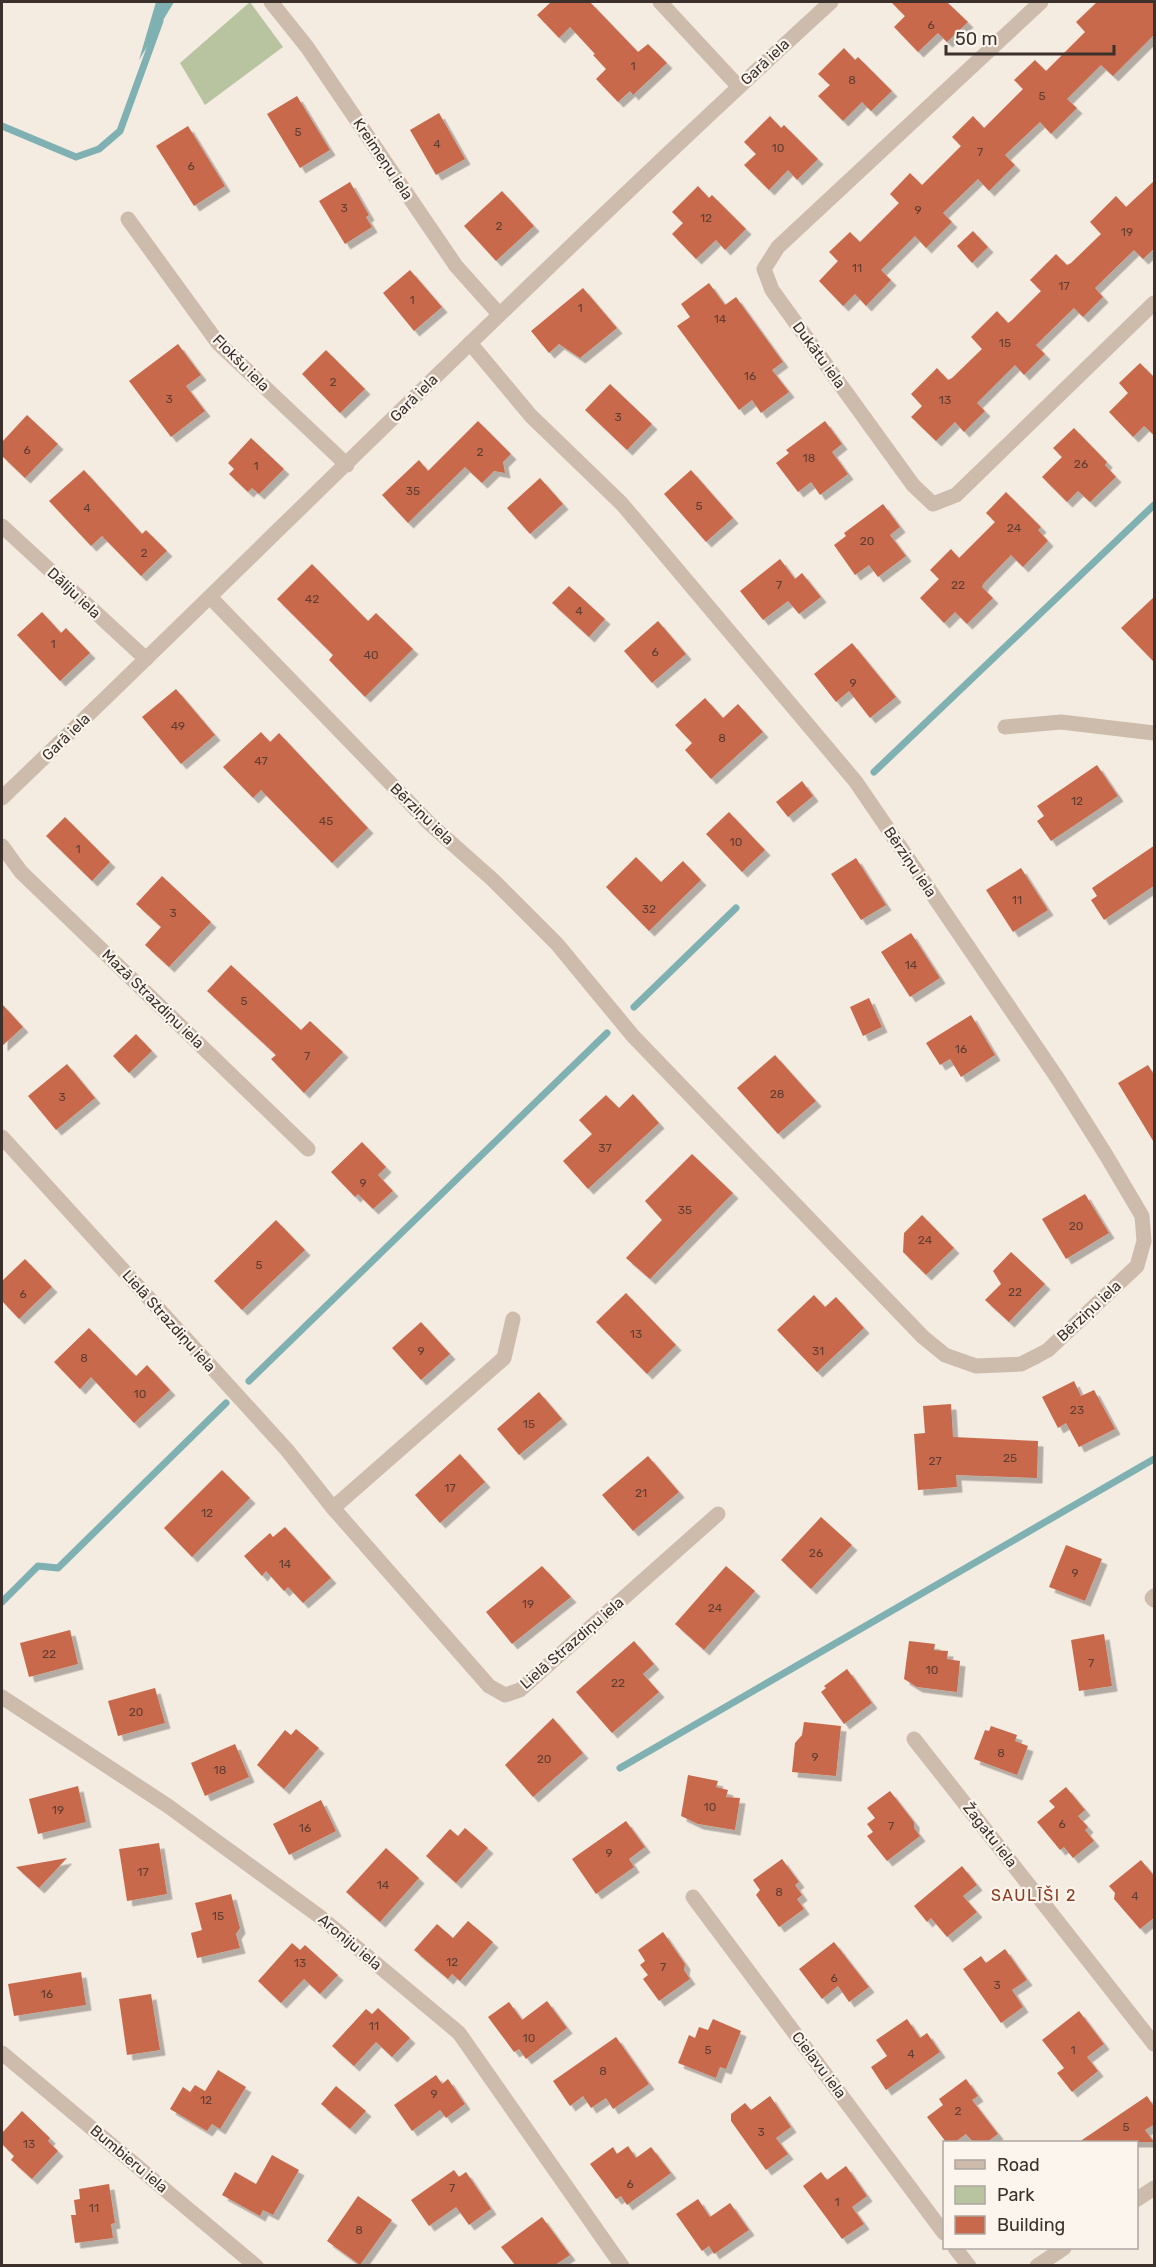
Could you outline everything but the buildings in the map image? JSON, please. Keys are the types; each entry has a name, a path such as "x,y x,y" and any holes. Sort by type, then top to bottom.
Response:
{"street":[{"name":"Kreimeņu iela","path":"271,2 307,47 456,267 499,314"},
{"path":"660,2 738,86"},
{"name":"Garā iela","path":"2,798 499,314 738,86 831,2"},
{"name":"Dukātu iela","path":"1041,2 778,247 764,268 772,290 913,485 933,504 956,495 1155,303"},
{"name":"Flokšu iela","path":"128,219 218,343 346,465"},
{"name":"Bērziņu iela","path":"210,597 430,824 493,880 556,944 633,1036 923,1337 945,1354 976,1366 1021,1364 1048,1350 1137,1266 1143,1241 1142,1216 1058,1079 856,782 622,504 531,416 470,343"},
{"name":"Dāliju iela","path":"2,526 147,659"},
{"path":"1005,727 1061,722 1155,733"},
{"name":"Mazā Strazdiņu iela","path":"2,846 21,872 308,1149"},
{"name":"Lielā Strazdiņu iela","path":"2,1137 287,1450 333,1508 489,1686 505,1695 520,1690 718,1514"},
{"path":"333,1508 504,1358 513,1319"},
{"name":"Aroniju iela","path":"2,1697 168,1806 318,1916 459,2033 622,2265"},
{"name":"Žagatu iela","path":"914,1739 1155,2044"},
{"name":"Cielavu iela","path":"693,1897 943,2230"},
{"name":"Bumbieru iela","path":"2,2053 256,2265"},
{"path":"1138,2199 1155,2188"},
{"path":"957,2249 969,2265"},
{"path":"1037,2265 1062,2249"}],"green space":[{"path":"250,2 283,47 205,105 180,63"}],"water":[{"path":"156,2 174,2 139,60"}],"waterway":[{"path":"2,126 76,157 99,149 120,131 160,21"},
{"path":"874,772 1154,505"},
{"path":"634,1007 736,908"},
{"path":"249,1381 607,1033"},
{"path":"2,1602 38,1566 58,1568 226,1403"},
{"path":"620,1768 1154,1459"}],"district":[{"name":"SAULĪŠI 2","path":"1034,1895"}]}
